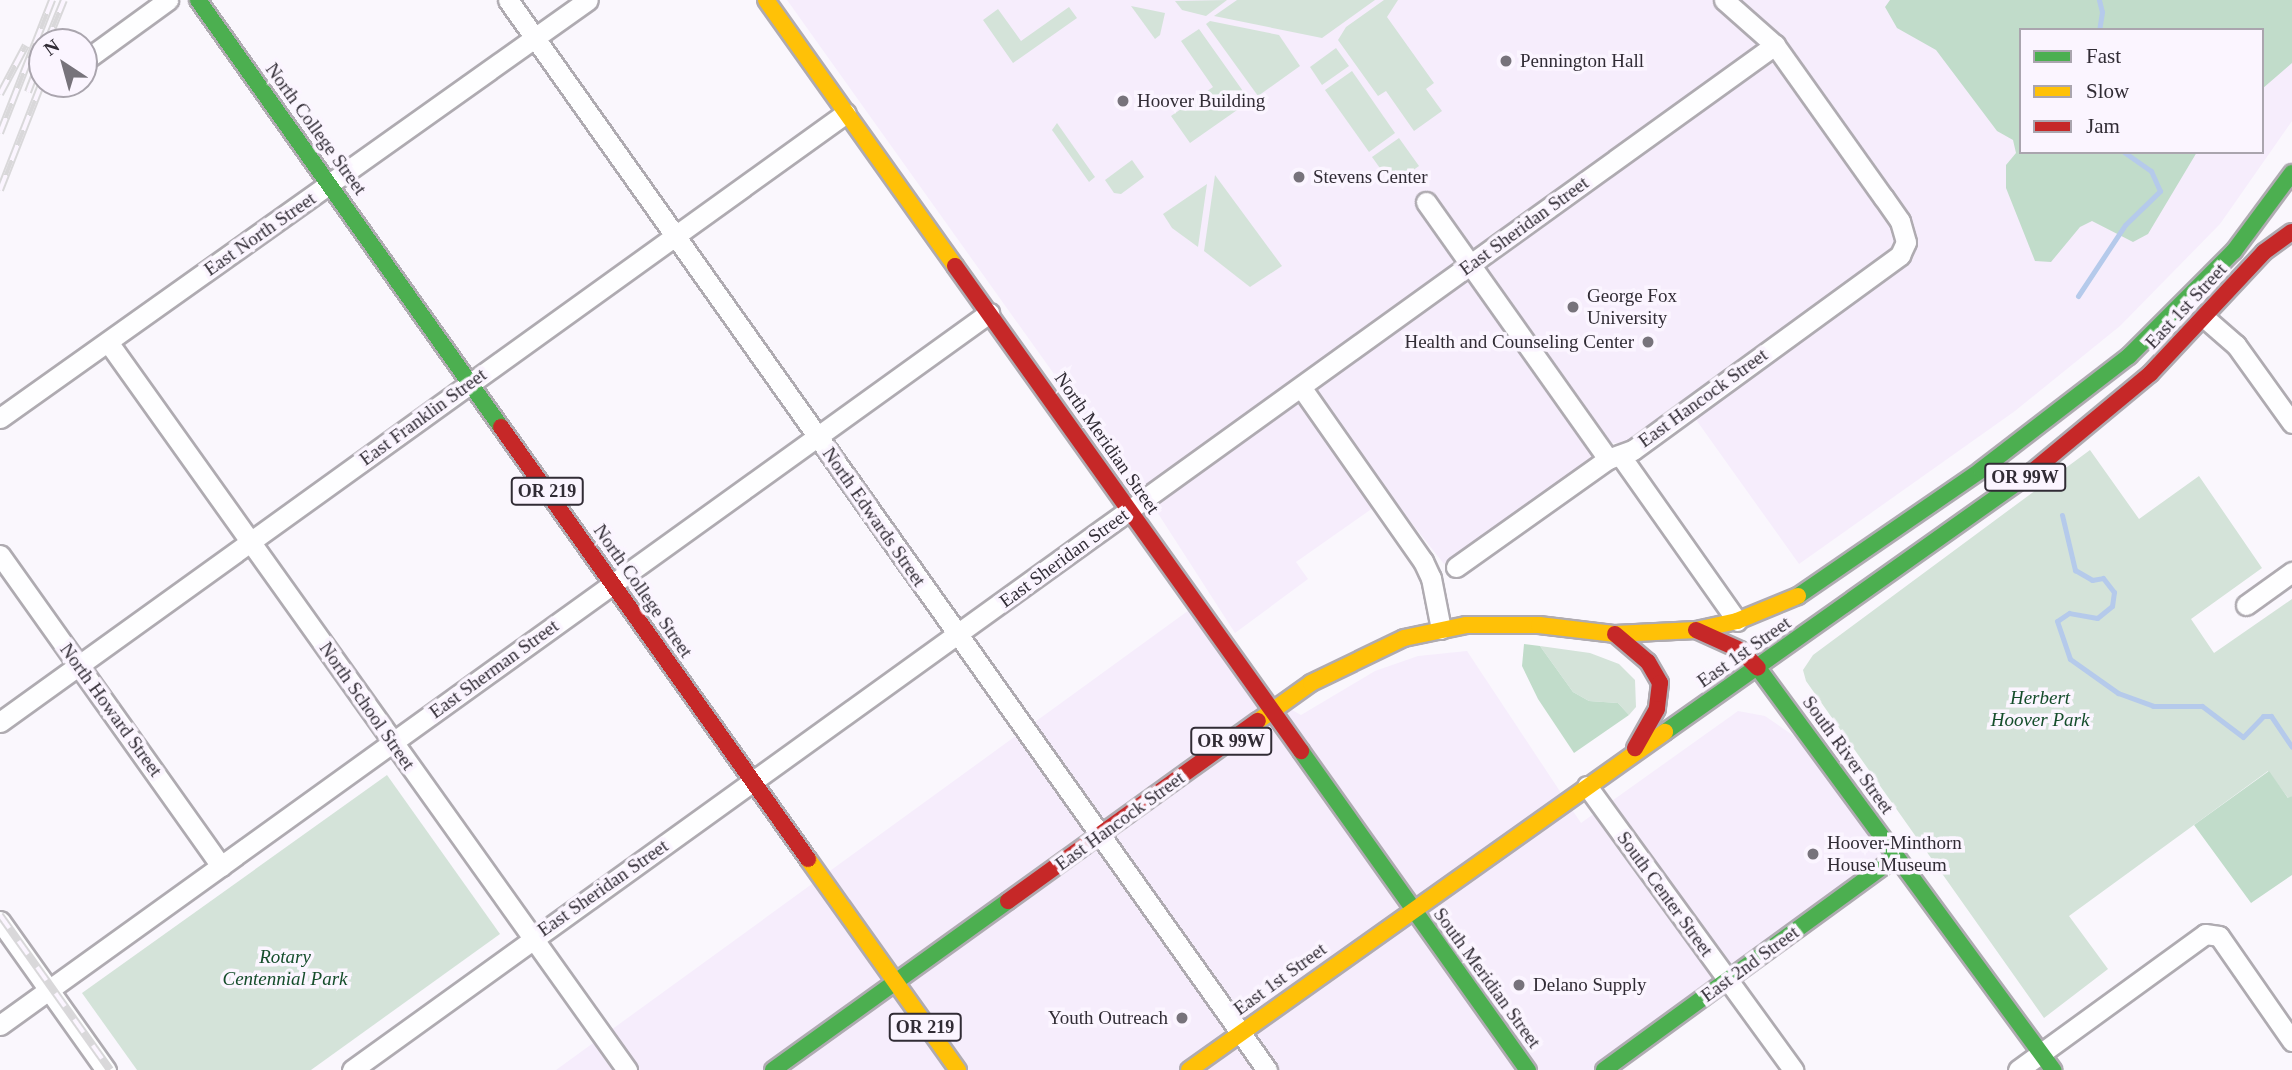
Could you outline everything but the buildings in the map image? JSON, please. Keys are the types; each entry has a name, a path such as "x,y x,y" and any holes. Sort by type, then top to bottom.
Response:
{"main road":[{"name":"North College Street","path":"198,0 958,1070"},
{"name":"North Meridian Street","path":"766,0 1412,910"},
{"name":"East 1st Street","path":"1615,634 1696,630 1737,621 1803,594 1837,573 2119,365 2194,294 2256,223 2292,173"},
{"name":"OR 99W","path":"2264,252 2292,215"},
{"name":"East 1st Street","path":"1189,1070 1587,786 1758,668 2061,449 2150,374 2206,319 2264,252 2292,233"},
{"path":"1758,668 1772,641 1798,619 1837,573"},
{"name":"East Hancock Street","path":"773,1070 1271,712 1358,657 1441,629 1539,625 1615,634"},
{"name":"South River Street","path":"1696,630 1740,650 1758,668 2053,1070"},
{"path":"1615,634 1648,662 1660,683 1657,709 1630,756"},
{"name":"East 2nd Street","path":"1604,1070 1896,857"},
{"name":"South Meridian Street","path":"1412,910 1528,1070"}],"street":[{"path":"98,51 168,0"},
{"name":"North Edwards Street","path":"508,0 1267,1070"},
{"name":"East North Street","path":"0,418 588,0"},
{"path":"1724,0 1775,45"},
{"name":"East Hancock Street","path":"1456,567 1900,255 1906,242 1900,221 1775,45"},
{"name":"East Sheridan Street","path":"357,1069 533,938 754,782 1775,45"},
{"name":"East Franklin Street","path":"0,722 846,113"},
{"path":"1426,202 1737,621"},
{"name":"East Sherman Street","path":"0,1025 989,313"},
{"path":"2206,319 2236,345 2292,424"},
{"name":"North School Street","path":"108,342 627,1070"},
{"path":"1301,387 1423,561 1431,578 1441,629"},
{"name":"North Howard Street","path":"0,555 221,866"},
{"path":"2246,605 2292,572"},
{"name":"South Center Street","path":"1587,786 1793,1070"},
{"path":"0,921 106,1070"},
{"path":"2018,1070 2205,934 2219,936 2292,1041"}],"shaded area":[{"name":"George Fox University","path":"787,0 2292,0 2292,121 2220,224 2120,326 2015,411 1799,564 1682,400 1624,443 1612,443 1444,564 1390,496 1296,562 1308,579 1235,633 1159,515 1131,482"},
{"path":"1196,605 1254,689 1301,715 1375,671 1418,656 1467,651 1581,823 1738,711 1765,716 1822,755 1896,857 1596,1070 556,1070"}],"green space":[{"path":"1227,0 1206,16 1182,10 1175,1"},
{"path":"1237,0 1375,0 1322,38 1214,16"},
{"path":"1384,0 1398,0 1387,17 1434,83 1426,89 1442,111 1414,131 1386,91 1378,96 1338,40 1346,27"},
{"path":"1890,0 2292,0 2292,63 2264,87 2264,28 2019,28 2019,154 2196,154 2148,234 2133,242 2092,221 2080,227 2051,262 2035,261 2006,188 2006,165 2016,153 2013,140 1997,131 1936,50 1897,28 1885,7"},
{"path":"1131,6 1165,13 1160,35 1155,39"},
{"path":"1069,7 1077,18 1013,63 983,20 998,9 1021,41"},
{"path":"1210,21 1279,35 1300,66 1258,96 1206,24"},
{"path":"1199,29 1250,101 1190,143 1171,116 1213,87 1181,41"},
{"path":"1336,48 1349,66 1322,85 1310,67"},
{"path":"1352,71 1395,133 1369,152 1325,90"},
{"path":"1057,123 1095,177 1089,182 1052,130"},
{"path":"1399,138 1419,166 1392,185 1372,157"},
{"path":"1132,160 1144,177 1121,194 1114,193 1105,180"},
{"path":"1215,175 1282,266 1250,287 1204,251"},
{"path":"1207,184 1198,247 1172,228 1163,214"},
{"name":"Herbert Hoover Park","path":"2090,450 2139,519 2199,476 2262,568 2191,619 2214,653 2292,599 2292,796 2289,799 2268,771 2069,916 2108,969 2044,1018 1806,681 1803,670 1813,655"},
{"path":"1524,644 1540,646 1573,692 1589,701 1618,703 1629,715 1574,753 1538,699 1522,666"},
{"path":"1540,646 1590,653 1619,664 1635,680 1636,707 1629,715 1618,703 1589,701 1573,692"},
{"path":"2269,771 2288,798 2292,796 2292,875 2251,903 2194,825"},
{"name":"Rotary Centennial Park","path":"387,775 500,934 311,1070 137,1070 82,993"}],"waterway":[{"path":"2099,0 2102,12 2099,28"},
{"path":"2078,296 2125,225 2160,191 2151,171 2127,154"},
{"path":"2062,515 2075,570 2092,580 2103,578 2114,592 2112,606 2097,618 2069,613 2057,621 2070,659 2118,693 2153,706 2202,706 2243,737 2263,716 2271,716 2292,747"}],"railway":[{"path":"0,133 52,0"},
{"path":"53,28 64,0"},
{"path":"0,94 26,45"},
{"path":"0,190 36,98"},
{"path":"0,915 110,1070"}],"traffic: fast":[{"path":"198,0 501,427"},
{"path":"1798,596 1981,470 2129,356 2234,251 2292,173"},
{"path":"1665,732 2033,471"},
{"path":"1758,668 2053,1070"},
{"path":"1301,751 1528,1070"},
{"path":"1604,1070 1896,857"},
{"path":"773,1070 1008,901"}],"traffic: slow":[{"path":"766,0 955,266"},
{"path":"1258,721 1311,683 1404,638 1466,625 1539,625 1615,634 1696,630 1737,621 1798,596"},
{"path":"1189,1070 1665,732"},
{"path":"808,859 958,1070"}],"traffic: jam":[{"path":"2033,471 2150,374 2264,252 2292,232"},
{"path":"955,266 1301,751"},
{"path":"501,427 808,859"},
{"path":"1696,630 1740,650 1758,668"},
{"path":"1615,634 1648,662 1660,683 1657,709 1635,748"},
{"path":"1008,901 1258,721"}],"place":[{"name":"Pennington Hall","path":"1506,61"},
{"name":"Hoover Building","path":"1123,101"},
{"name":"Stevens Center","path":"1299,177"},
{"name":"George Fox University","path":"1573,307"},
{"name":"Health and Counseling Center","path":"1648,342"},
{"name":"Hoover-Minthorn House Museum","path":"1813,854"},
{"name":"Delano Supply","path":"1519,985"},
{"name":"Youth Outreach","path":"1182,1018"}]}
